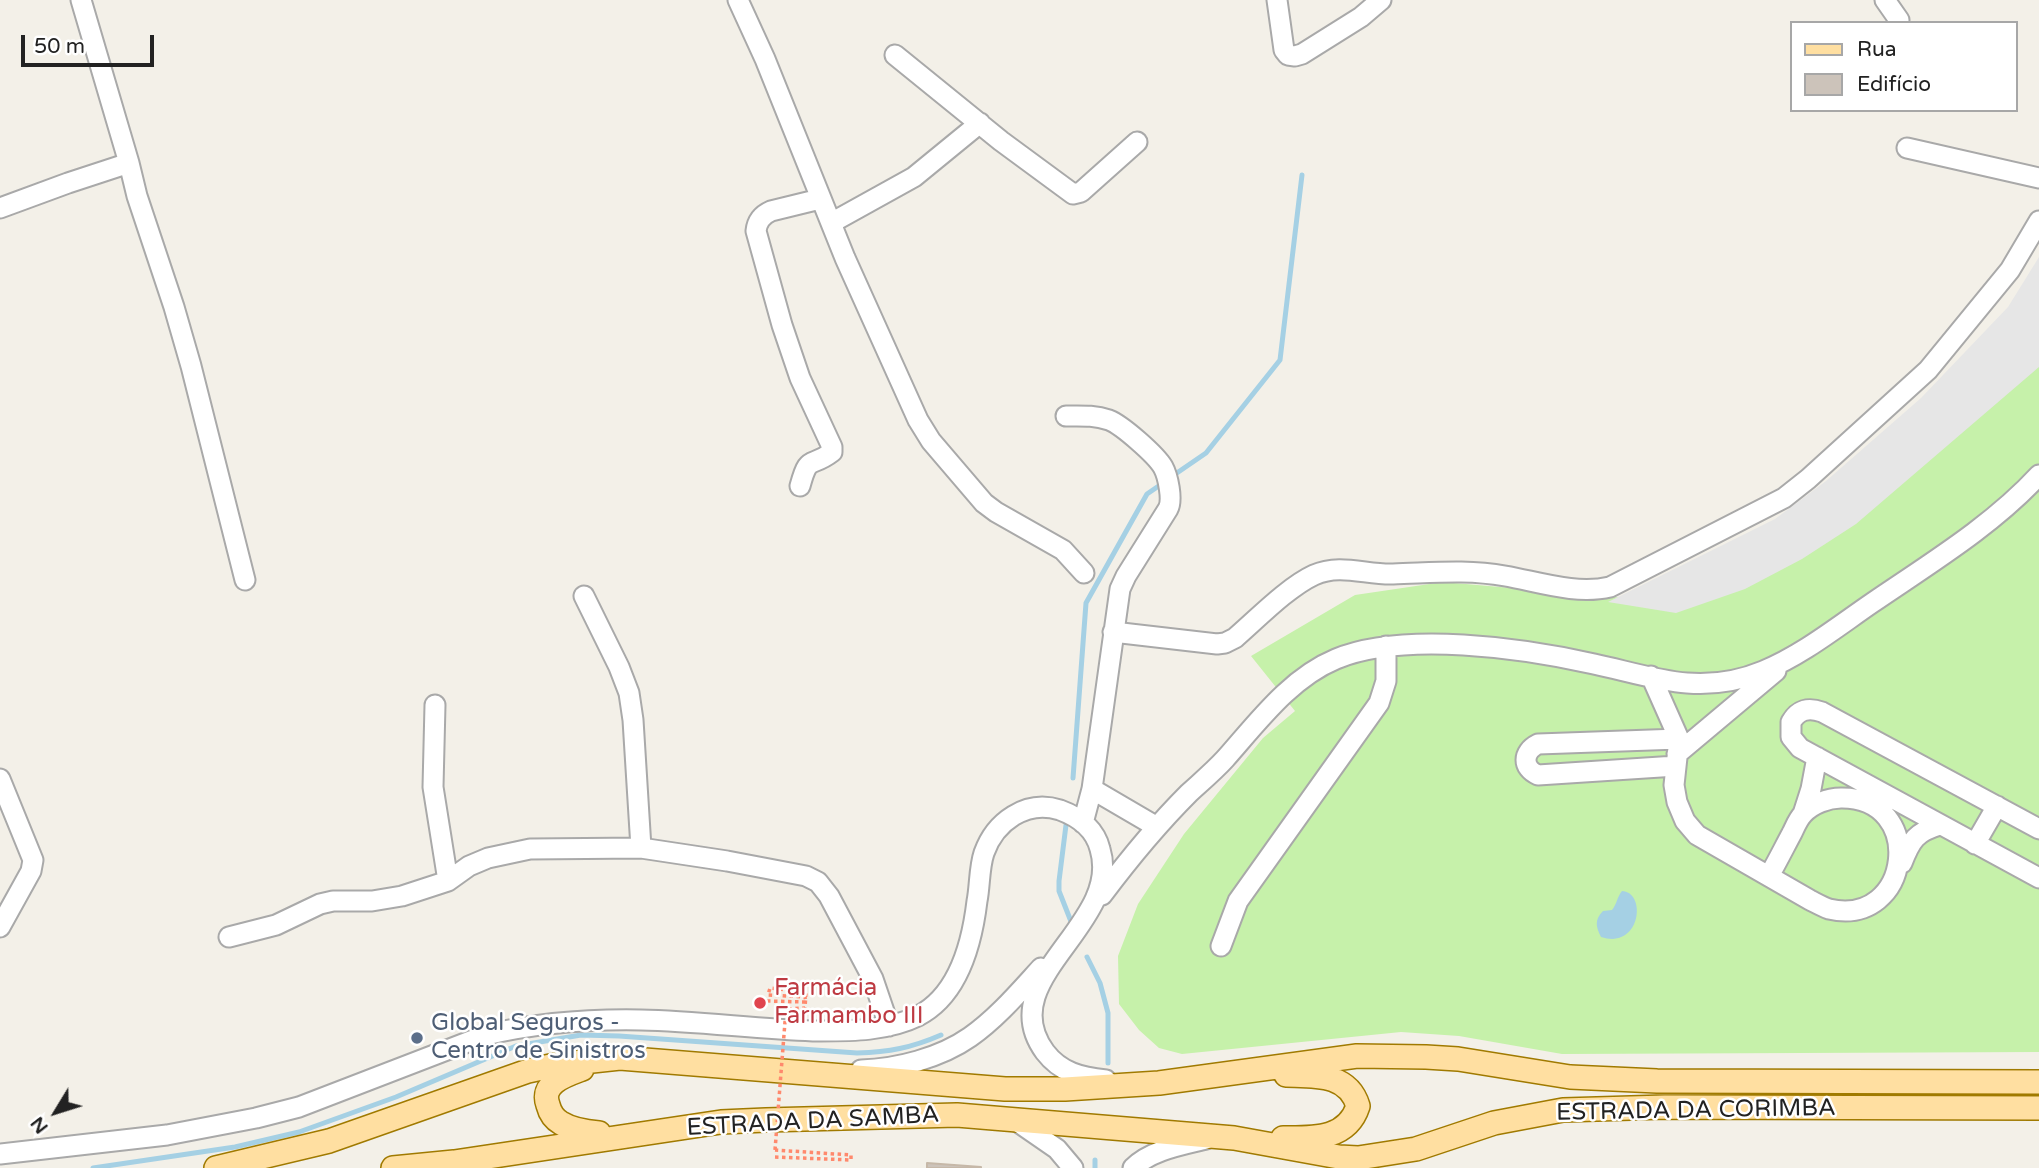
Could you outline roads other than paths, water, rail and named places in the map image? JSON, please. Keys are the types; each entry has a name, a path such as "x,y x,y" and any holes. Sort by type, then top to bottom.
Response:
{"main road":[{"name":"ESTRADA DA CORIMBA","path":"1235,1073 1357,1056 1458,1059 1582,1078 1657,1081 2039,1082"},
{"name":"ESTRADA DA SAMBA","path":"216,1168 329,1141 528,1071 555,1065 620,1058 1005,1089 1065,1089 1159,1083 1235,1073"},
{"path":"620,1058 563,1076 547,1091 546,1101 551,1115 572,1128 627,1135"},
{"path":"1226,1137 1297,1138 1334,1134 1349,1124 1358,1106 1352,1091 1336,1080 1235,1073"},
{"name":"ESTRADA DA CORIMBA","path":"1226,1137 1357,1158 1416,1149 1494,1123 1563,1110 1665,1107 2039,1108"},
{"name":"ESTRADA DA SAMBA","path":"393,1168 721,1122 766,1120 957,1115 1226,1137"}],"street":[{"path":"81,0 130,163 137,196 191,366 246,580"},
{"path":"738,0 765,59 820,199 918,420 931,441 984,503 1063,550 1084,573"},
{"path":"1277,0 1284,50 1288,55 1295,56 1303,54 1361,17 1381,0"},
{"path":"1885,0 1899,20"},
{"path":"895,55 1069,193 1076,195 1081,192 1137,142"},
{"path":"831,223 915,177 980,123"},
{"path":"1906,148 2039,178"},
{"path":"0,208 130,163"},
{"path":"800,486 809,463 829,455 832,447 800,378 789,346 760,244 757,224 771,211 820,199"},
{"path":"1113,632 1225,643 1235,638 1301,582 1316,573 1343,568 1391,574 1486,572 1583,590 1610,587 1784,498 1808,479 1928,370 2010,270 2039,221"},
{"path":"0,1154 167,1135 267,1115 299,1107 486,1035 519,1027 598,1020 642,1020 783,1030 845,1031 890,1026 917,1017 947,993 957,974 973,923 984,853 1003,822 1016,814 1046,807 1083,822 1092,789 1120,589 1171,504 1163,467 1128,432 1112,421 1091,415 1066,416"},
{"path":"1677,753 1538,744 1529,749 1525,757 1530,771 1538,775 1677,753 1796,655 2000,512 2039,474"},
{"path":"584,596 629,693 634,720 642,848"},
{"path":"1093,908 1129,859 1157,827 1224,760 1262,717 1310,673 1334,659 1386,646 1455,645 1521,650 1685,683 1723,682 1762,671 1796,655"},
{"path":"1221,946 1238,901 1378,703 1386,681 1386,646"},
{"path":"1651,676 1677,753 1674,785 1685,821 1697,835 1828,909 1847,911 1875,901 1895,880 1914,838 1940,825"},
{"path":"435,705 433,787 448,881"},
{"path":"2039,829 1822,712 1808,709 1795,716 1791,722 1791,737 1800,748 2039,878"},
{"path":"1769,876 1803,814 1818,757"},
{"path":"0,779 33,860 31,871 0,928"},
{"path":"1092,789 1157,827"},
{"path":"1803,814 1817,803 1852,797 1869,803 1884,813 1894,828 1900,845 1900,863 1895,880"},
{"path":"1975,844 1997,806"},
{"name":"ESTRADA DA SAMBA","path":"1083,822 1098,842 1104,866 1103,878 1093,908 1045,975 1036,993 1032,1018 1040,1045 1059,1066 1080,1077 1159,1083"},
{"path":"229,937 276,925 320,904 402,896 448,881 469,866 488,858 530,849 642,848 683,853 806,876 818,883 829,895 865,962 890,1026"},
{"name":"ESTRADA DA SAMBA","path":"813,1072 876,1070 906,1064 934,1055 969,1038 990,1021 1071,937"},
{"path":"1015,1120 1058,1149 1073,1168"},
{"path":"1133,1168 1138,1163 1176,1146 1226,1137"}],"water":[{"path":"1622,891 1635,900 1636,919 1632,928 1625,935 1614,939 1601,937 1597,927 1598,917 1603,911 1612,910"}],"waterway":[{"path":"1171,477 1206,453 1280,360 1302,175"},
{"path":"1073,778 1086,603 1147,494 1163,483"},
{"path":"1066,825 1059,891 1072,924"},
{"path":"1087,957 1100,983 1108,1013 1108,1063"},
{"path":"93,1168 235,1147 299,1132 396,1097 516,1046 581,1035 857,1053 900,1048 941,1035"},
{"path":"1095,1160 1095,1168"}],"place":[{"name":"Farmácia Farmambo III","path":"760,1003"},
{"name":"Global Seguros - Centro de Sinistros","path":"417,1038"}]}
